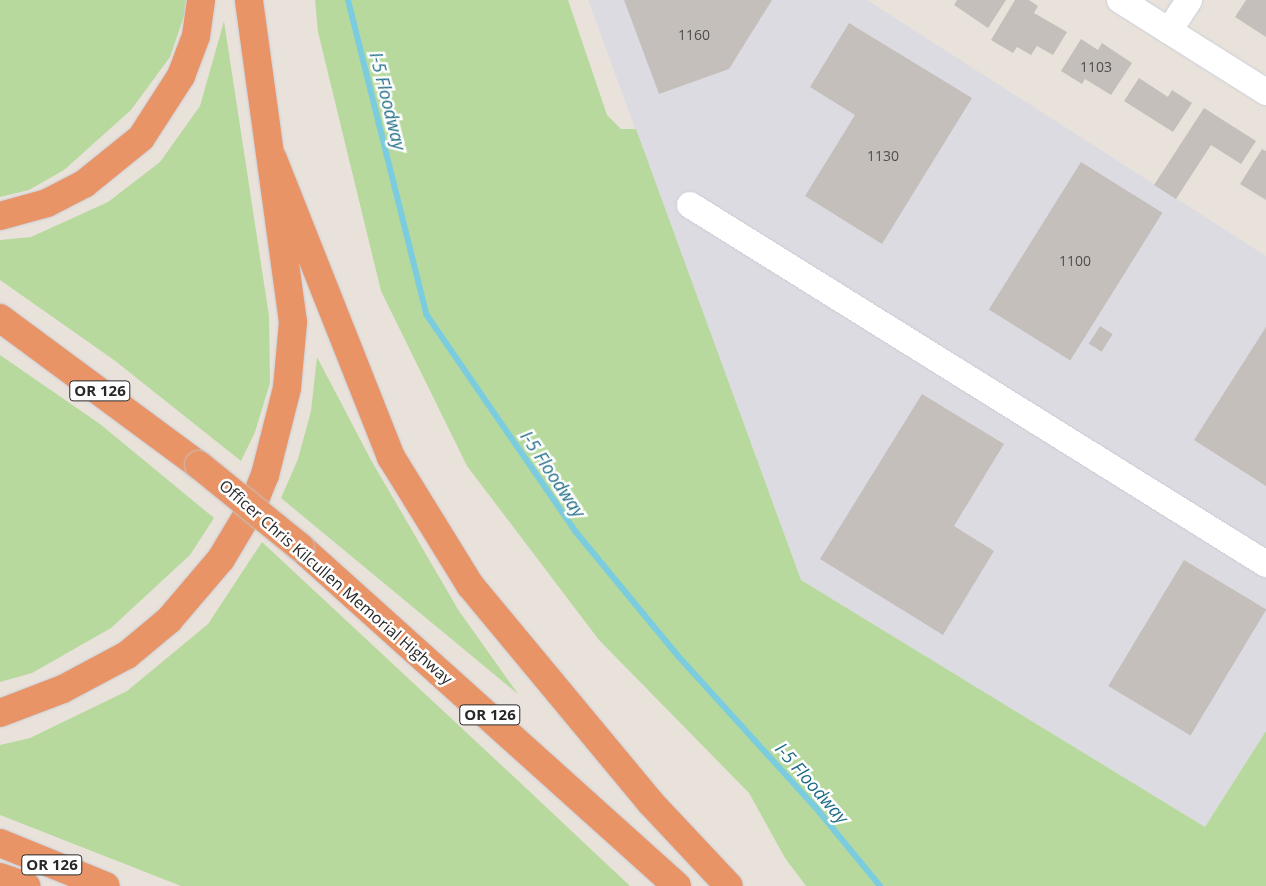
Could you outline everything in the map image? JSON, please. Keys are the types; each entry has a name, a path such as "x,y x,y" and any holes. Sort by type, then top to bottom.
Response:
{"highway":[{"path":"0,216 47,203 84,184 141,138 182,76 196,36 201,0"},
{"path":"0,713 63,689 127,655 169,620 221,559 252,507 265,475 287,388 293,322 273,159 249,0"},
{"path":"273,159 390,457 470,585 650,802 729,886"},
{"name":"Officer Chris Kilcullen Memorial Highway","path":"0,318 199,465 300,547 677,886"},
{"name":"OR 126","path":"0,843 106,886"},
{"path":"0,877 26,886"}],"street":[{"path":"1120,0 1266,92"},
{"path":"1169,31 1189,0"},
{"path":"690,204 1266,564"}],"shaded area":[{"path":"588,0 867,0 1266,256 1266,731 1205,827 801,580"}],"green space":[{"path":"0,0 186,0 184,16 170,57 131,110 64,170 29,190 0,197"},
{"path":"315,0 568,0 607,115 621,129 636,129 801,580 1205,827 1266,731 1266,886 806,886 785,858 749,793 599,640 467,466 381,291 318,32"},
{"path":"224,21 269,316 270,383 255,432 241,461 114,360 0,280 0,240 31,237 108,202 160,162 200,106"},
{"path":"0,355 100,424 214,518 190,555 111,628 32,673 0,682"},
{"path":"317,357 371,460 459,611 518,694 281,498 298,459 311,411"},
{"path":"262,542 630,886 181,886 0,815 0,745 30,738 127,691 208,624"}],"building":[{"path":"624,0 772,0 729,69 659,94"},
{"path":"957,0 1006,0 988,28 954,5"},
{"path":"1015,0 1029,0 1038,6 1034,13 1067,32 1053,55 1037,46 1031,55 1017,47 1013,53 991,40"},
{"path":"1246,0 1266,0 1266,37 1235,17"},
{"path":"849,23 972,98 882,244 805,196 855,115 810,87"},
{"path":"1081,39 1098,50 1102,43 1132,63 1111,95 1085,79 1082,84 1061,71"},
{"path":"1139,78 1168,97 1172,90 1192,103 1173,132 1124,101"},
{"path":"1204,108 1256,141 1241,164 1211,145 1176,199 1154,185"},
{"path":"1262,149 1266,151 1266,200 1240,184"},
{"path":"1081,162 1162,213 1070,360 989,310"},
{"path":"1100,326 1113,334 1102,352 1089,344"},
{"path":"1266,327 1266,486 1194,440"},
{"path":"922,394 1004,444 954,526 994,551 943,635 820,559"},
{"path":"1184,560 1266,609 1191,735 1108,686"}],"waterway":[{"name":"I-5 Floodway","path":"348,0 426,314 575,531 679,657 816,808 880,886"}]}
